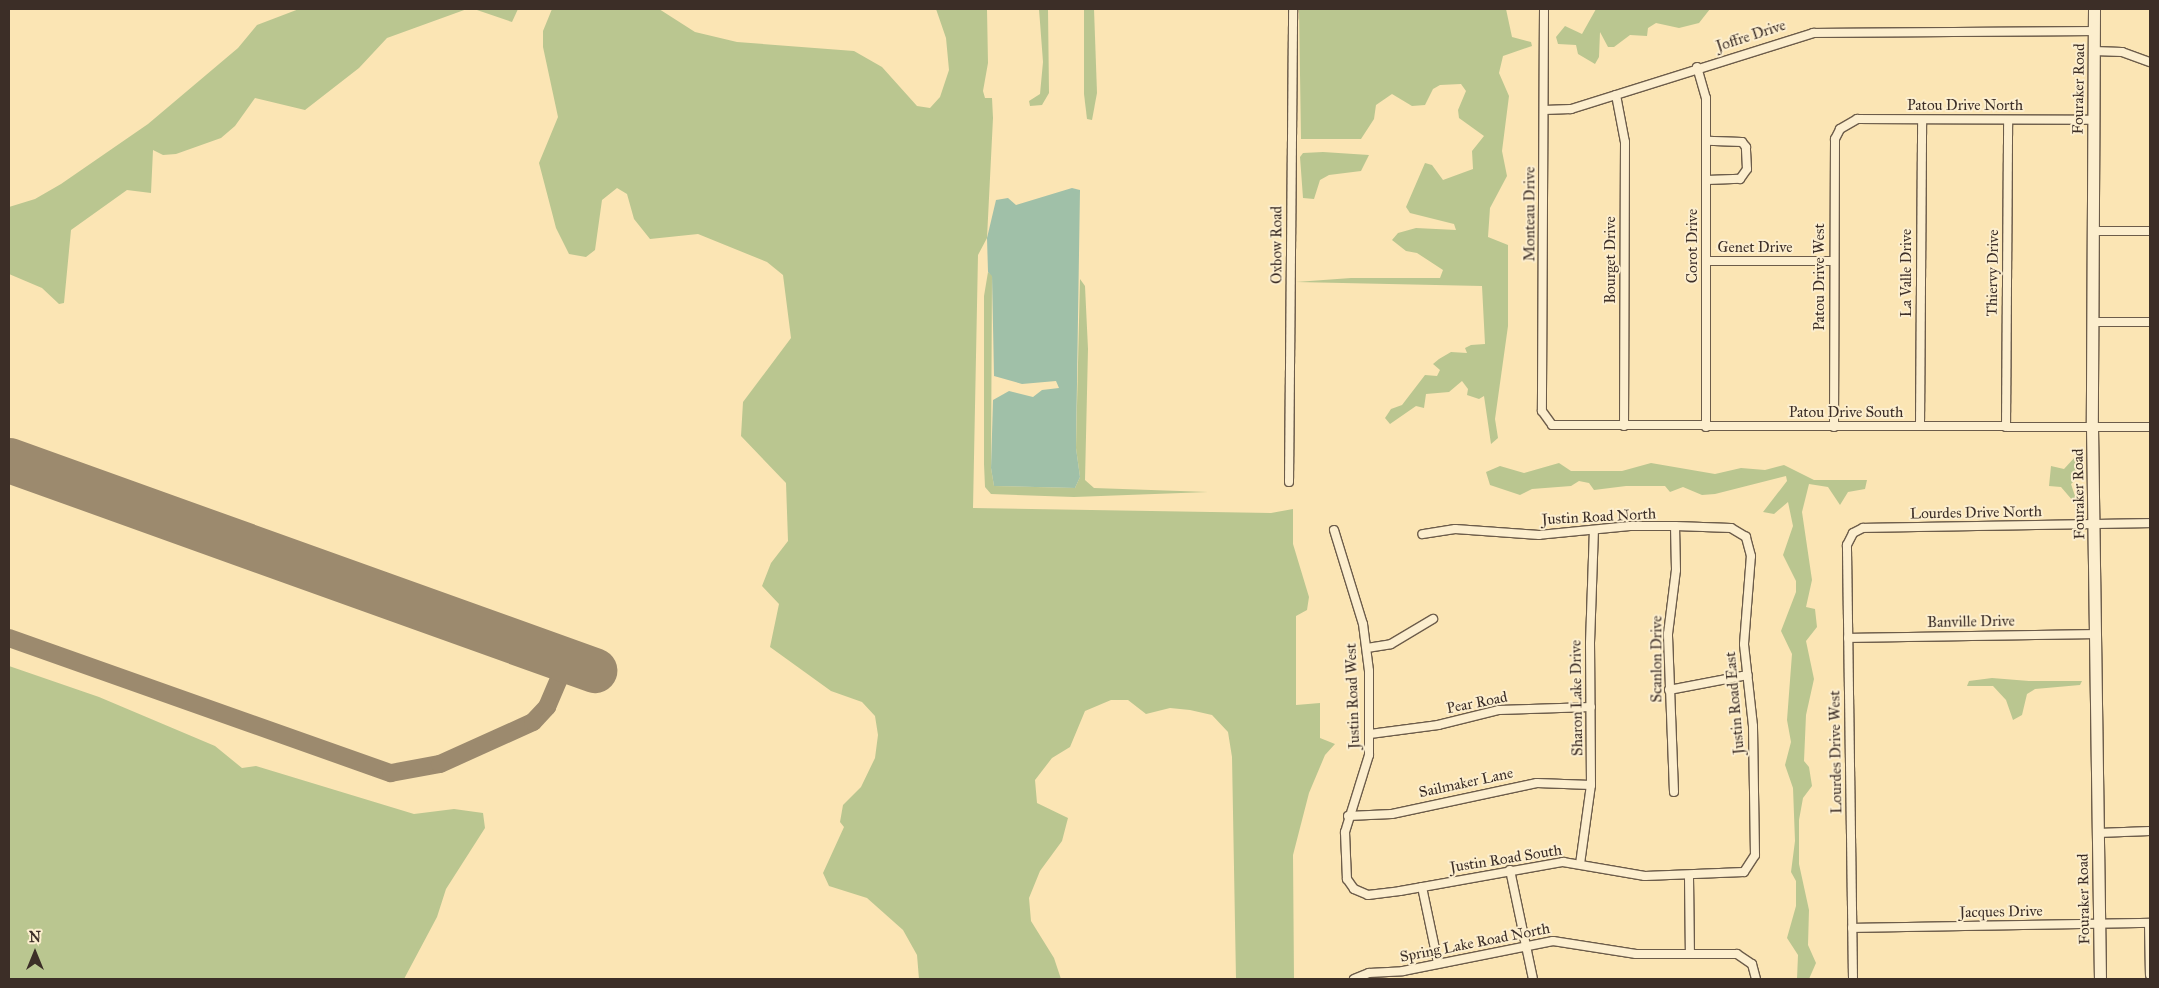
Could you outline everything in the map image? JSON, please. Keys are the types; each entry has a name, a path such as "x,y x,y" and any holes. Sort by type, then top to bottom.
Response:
{"main road":[{"name":"Fouraker Road","path":"2094,9 2092,427 2100,979"}],"street":[{"name":"Oxbow Road","path":"1289,482 1293,9"},
{"name":"Monteau Drive","path":"1544,9 1545,420"},
{"name":"Joffre Drive","path":"1544,110 1571,109 1698,67 1813,33 2094,32"},
{"path":"2094,51 2122,52 2150,62"},
{"name":"Corot Drive","path":"1698,67 1706,98 1707,141 1706,427"},
{"name":"Bourget Drive","path":"1616,94 1625,142 1624,426"},
{"name":"Patou Drive North","path":"1840,128 1857,119 2093,120"},
{"name":"La Valle Drive","path":"1920,426 1922,120"},
{"name":"Thiervy Drive","path":"2006,427 2008,120"},
{"name":"Patou Drive West","path":"1834,427 1835,139 1840,128"},
{"path":"1707,141 1742,142 1746,147 1747,169 1740,179 1707,180"},
{"path":"2093,231 2150,231"},
{"name":"Genet Drive","path":"1707,262 1834,261"},
{"path":"2093,322 2150,322"},
{"name":"Patou Drive South","path":"1545,420 1558,427 2150,427"},
{"name":"Lourdes Drive North","path":"1859,529 2150,523"},
{"name":"Justin Road North","path":"1422,534 1455,528 1539,535 1630,526 1675,526 1731,528 1746,537"},
{"name":"Scanlon Drive","path":"1674,792 1669,690 1675,526"},
{"name":"Lourdes Drive West","path":"1853,979 1847,545 1859,529"},
{"name":"Justin Road West","path":"1334,530 1367,648 1369,755 1348,816 1346,871 1354,889"},
{"name":"Sharon Lake Drive","path":"1580,864 1591,785 1594,531"},
{"name":"Justin Road East","path":"1746,537 1751,556 1744,644 1755,768 1755,855 1750,866"},
{"path":"1367,648 1391,644 1433,619"},
{"name":"Banville Drive","path":"1848,638 2095,634"},
{"path":"1669,690 1748,675"},
{"name":"Pear Road","path":"1370,734 1438,725 1500,710 1591,707"},
{"name":"Sailmaker Lane","path":"1348,816 1392,814 1537,783 1591,785"},
{"path":"2098,833 2150,831"},
{"name":"Justin Road South","path":"1354,889 1368,895 1510,870 1580,864 1628,874 1689,877 1735,875 1750,866"},
{"path":"1510,870 1533,979"},
{"path":"1689,877 1690,954"},
{"path":"1422,887 1438,964"},
{"path":"2150,924 2150,975"},
{"name":"Jacques Drive","path":"1852,928 2150,924"},
{"name":"Spring Lake Road North","path":"1354,979 1370,973 1438,964 1525,946 1565,941 1636,954 1738,954 1750,961 1756,979"}],"shaded area":[{"path":"299,9 467,9 387,38 359,68 305,110 255,98 235,126 221,138 176,154 163,155 153,150 151,193 127,190 71,230 64,303 59,304 42,288 9,274 9,207 35,199 61,184 148,124 238,48 257,25"},
{"path":"474,9 518,9 512,22"},
{"path":"552,9 659,9 695,32 737,42 854,51 882,67 917,106 930,108 940,97 949,70 946,38 936,9 987,9 988,63 983,91 985,98 992,98 993,118 987,238 978,255 973,508 1271,513 1293,509 1293,544 1309,597 1307,610 1296,616 1296,705 1320,703 1320,738 1335,744 1325,755 1309,793 1293,855 1294,979 1236,979 1232,757 1228,732 1212,715 1190,710 1170,708 1146,714 1128,700 1111,700 1085,711 1070,747 1052,758 1035,780 1037,803 1068,818 1062,841 1040,871 1029,898 1031,921 1054,958 1061,979 919,979 917,955 903,930 867,898 829,886 823,873 844,827 840,822 843,805 861,787 875,758 878,735 875,716 862,702 831,691 770,647 779,604 762,586 771,563 788,541 786,483 741,436 743,402 791,338 783,275 767,262 698,234 650,239 634,219 627,194 617,188 602,200 595,250 586,257 569,254 556,228 539,163 558,117 543,47 543,31"},
{"path":"1039,9 1048,9 1049,93 1042,105 1030,106 1029,101 1040,94 1043,62"},
{"path":"1084,9 1094,9 1097,93 1092,120 1087,119 1084,94"},
{"path":"1299,9 1506,9 1512,37 1531,42 1532,46 1503,56 1499,73 1509,96 1502,151 1507,176 1490,208 1488,237 1508,245 1508,326 1495,419 1498,438 1491,444 1484,396 1479,399 1467,395 1468,389 1462,381 1449,392 1426,394 1424,408 1416,406 1390,424 1385,418 1391,409 1402,405 1425,375 1437,376 1440,370 1433,364 1439,359 1451,352 1467,353 1465,348 1471,345 1485,344 1482,286 1296,282 1351,278 1440,278 1443,270 1417,253 1406,251 1392,240 1398,233 1416,228 1456,230 1454,224 1410,213 1406,207 1425,163 1432,165 1443,180 1473,169 1472,151 1484,136 1459,118 1458,110 1466,91 1461,84 1440,85 1433,89 1425,105 1412,106 1392,94 1376,105 1374,119 1361,139 1301,139"},
{"path":"1596,9 1710,9 1699,23 1679,28 1656,23 1648,28 1647,36 1630,35 1614,47 1608,47 1600,32 1599,57 1595,64 1578,54 1576,45 1558,44 1556,37 1565,26 1582,34"},
{"path":"1323,152 1369,155 1361,171 1329,175 1320,180 1314,199 1303,198 1300,157 1303,153"},
{"path":"1072,188 1080,190 1076,448 1080,477 1075,488 994,486 991,468 993,400 1009,391 1033,397 1042,390 1059,388 1056,381 1022,384 994,376 992,276 988,272 987,238 996,200 1008,198 1016,205"},
{"path":"988,272 992,275 991,468 994,486 1075,488 1080,477 1076,448 1080,279 1085,286 1088,349 1085,480 1094,488 1208,492 1074,497 991,494 985,487 984,464 984,296"},
{"path":"2080,449 2082,474 2071,484 2079,508 2061,487 2049,486 2051,466 2064,469 2075,457 2075,450"},
{"path":"1559,463 1571,471 1622,471 1651,463 1715,474 1741,468 1765,470 1784,465 1814,480 1867,480 1865,489 1848,492 1840,505 1828,487 1809,484 1802,512 1812,580 1806,607 1815,609 1817,627 1806,641 1814,679 1806,715 1804,761 1809,767 1812,786 1803,798 1799,820 1799,864 1809,910 1808,945 1816,963 1809,979 1797,979 1798,955 1787,938 1796,906 1796,881 1791,872 1795,841 1793,788 1785,765 1791,742 1787,720 1792,654 1781,631 1796,592 1796,581 1783,555 1793,526 1788,502 1774,514 1763,512 1787,481 1786,476 1715,494 1702,495 1683,487 1670,492 1665,486 1626,486 1594,490 1589,483 1579,481 1571,486 1532,489 1520,495 1490,485 1486,472 1500,466 1524,473"},
{"path":"9,666 99,697 215,746 242,768 256,766 414,814 454,809 483,813 485,828 446,889 437,917 404,979 9,979"},
{"path":"1992,678 2029,681 2082,681 2080,685 2035,689 2027,694 2022,715 2013,720 2006,700 1993,686 1967,686 1969,681"}],"taxiway":[{"path":"9,638 391,773 440,764 533,722 547,707 567,660"}],"runway":[{"path":"9,460 594,670"}]}
